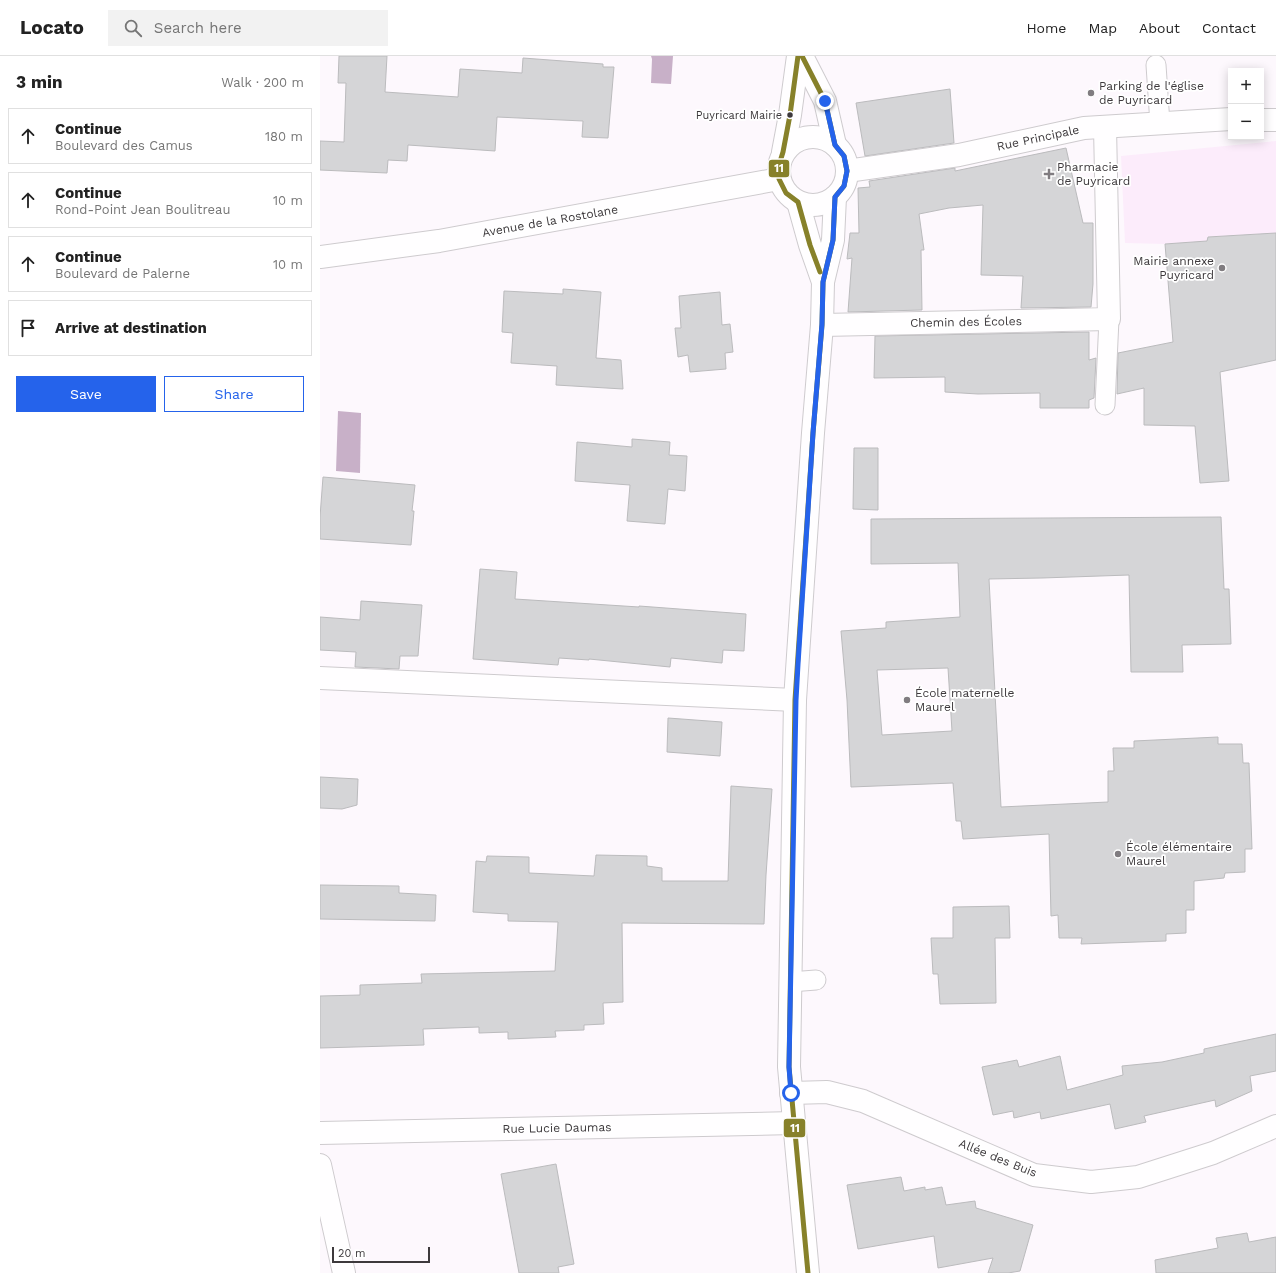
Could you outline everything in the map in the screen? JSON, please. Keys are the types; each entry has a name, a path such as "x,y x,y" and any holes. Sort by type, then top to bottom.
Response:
{"street":[{"path":"798,56 790,115 783,152 778,165 779,179 786,193 798,202 817,205 835,197 844,186 847,171 844,156 835,145 825,101 802,56"},
{"name":"Rue Principale","path":"847,171 959,155 1084,128 1228,119"},
{"path":"1264,120 1276,120"},
{"path":"1106,127 1109,319"},
{"path":"783,152 798,139 817,137 835,145"},
{"name":"Avenue de la Rostolane","path":"320,257 439,241 779,179"},
{"path":"808,1273 789,1067 796,700 813,433 822,324 823,282 833,240 835,197"},
{"path":"798,202 810,245 823,282"},
{"name":"Chemin des Écoles","path":"822,324 1109,319"},
{"path":"320,678 796,700"},
{"name":"Allée des Buis","path":"791,1093 827,1092 863,1101 1034,1175 1091,1182 1138,1177 1213,1153 1276,1126"},
{"name":"Rue Lucie Daumas","path":"320,1133 794,1123"},
{"path":"320,1165 344,1273"}],"lane":[{"path":"1156,65 1160,124"},
{"path":"1105,405 1109,319"},
{"path":"790,982 816,980"}],"shaded area":[{"path":"651,56 673,56 671,84 651,83"},
{"path":"1276,141 1276,233 1208,237 1207,241 1165,244 1125,243 1121,156"},
{"path":"338,411 361,413 360,473 336,471"}],"building":[{"path":"339,56 387,56 385,92 458,97 460,69 522,73 523,58 603,64 603,67 614,67 608,138 582,137 583,121 497,117 495,151 408,145 407,161 388,160 387,173 320,170 320,141 344,142 346,83 338,83"},
{"path":"950,89 954,143 865,156 856,103"},
{"path":"1066,148 1083,223 1093,223 1093,284 1091,307 1021,308 1023,276 981,275 983,205 949,208 919,214 924,250 921,250 922,310 848,312 852,258 847,259 850,233 859,233 858,188 870,187 869,181 955,168 955,171"},
{"path":"1276,233 1276,360 1220,372 1229,481 1200,483 1195,426 1144,425 1144,388 1117,394 1118,353 1173,342 1165,244 1207,241 1208,237"},
{"path":"563,289 601,292 596,358 621,360 623,389 556,385 557,366 511,363 513,333 502,332 504,291 563,294"},
{"path":"720,292 722,325 730,324 733,352 725,353 726,369 690,372 688,355 678,357 675,328 681,328 679,296"},
{"path":"1089,332 1089,360 1096,358 1094,398 1089,400 1089,408 1040,408 1040,393 978,394 945,392 945,377 874,378 875,336"},
{"path":"632,439 670,442 669,455 687,456 685,491 668,489 665,524 627,521 630,485 575,481 577,442 632,447"},
{"path":"854,448 878,448 878,510 853,509"},
{"path":"323,477 415,485 412,511 414,511 411,545 320,539"},
{"path":"1221,517 1224,589 1229,589 1231,644 1182,645 1183,672 1131,672 1129,575 989,579 1001,807 1108,802 1108,771 1114,771 1113,748 1134,748 1134,741 1218,737 1218,744 1242,744 1243,763 1249,763 1252,849 1245,849 1245,872 1225,873 1224,878 1194,881 1194,910 1186,910 1186,933 1166,934 1166,941 1081,944 1082,938 1059,938 1058,915 1051,916 1049,834 963,839 961,821 956,821 953,783 851,787 847,700 841,631 886,628 886,622 960,617 958,563 871,564 871,519","holes":["948,668 952,731 882,735 877,670"]},
{"path":"480,569 517,572 515,599 746,614 744,651 723,650 722,663 671,658 670,667 589,659 559,658 558,665 473,659"},
{"path":"361,601 422,605 418,656 400,656 399,669 355,667 356,652 320,650 320,617 360,620"},
{"path":"668,718 722,722 720,756 667,752"},
{"path":"320,777 358,779 357,805 342,809 320,808"},
{"path":"731,786 772,789 764,924 622,923 623,1002 603,1003 604,1024 584,1025 584,1030 555,1031 556,1037 508,1039 508,1032 479,1033 479,1027 423,1029 424,1045 320,1048 320,996 360,995 360,985 422,983 421,974 555,971 558,922 508,921 508,914 473,912 476,861 486,862 487,856 529,857 529,873 594,876 596,855 647,856 647,866 662,868 662,881 728,881"},
{"path":"320,885 399,886 399,893 436,895 435,921 320,919"},
{"path":"1009,906 1010,938 995,938 996,1003 940,1004 938,974 933,974 931,938 953,938 953,907"},
{"path":"1276,1034 1276,1071 1250,1076 1252,1091 1216,1107 1215,1100 1144,1116 1146,1122 1115,1129 1110,1104 1041,1119 1040,1112 1014,1118 1013,1111 993,1115 982,1067 1017,1060 1019,1067 1060,1056 1067,1090 1123,1075 1122,1066 1162,1062 1204,1053 1204,1049"},
{"path":"556,1164 574,1264 558,1267 559,1273 519,1273 501,1174"},
{"path":"901,1177 904,1191 925,1187 925,1190 942,1187 946,1205 975,1201 976,1208 1033,1225 1020,1271 1008,1273 988,1273 993,1258 938,1268 934,1236 858,1249 847,1185"},
{"path":"1247,1233 1249,1242 1276,1237 1276,1273 1156,1273 1155,1260 1218,1248 1216,1238"}],"transit line":[{"name":"11","path":"798,56 790,115 779,165 779,179 786,193 798,202 810,245 820,272"},
{"name":"11","path":"802,56 825,101 835,145 844,156 847,171 844,186 835,197 833,240 823,282 822,325 813,433 795,700 789,1067 808,1273"}],"place":[{"name":"Parking de l'église de Puyricard","path":"1091,93"},
{"name":"Puyricard Mairie","path":"790,115"},
{"name":"Pharmacie de Puyricard","path":"1049,174"},
{"name":"Mairie annexe Puyricard","path":"1222,268"},
{"name":"École maternelle Maurel","path":"907,700"},
{"name":"École élémentaire Maurel","path":"1118,854"}],"route":[{"path":"791,1093 789,1067 798,664 813,433 822,324 823,282 833,240 835,197 844,186 847,171 844,156 835,145 825,101"}]}
